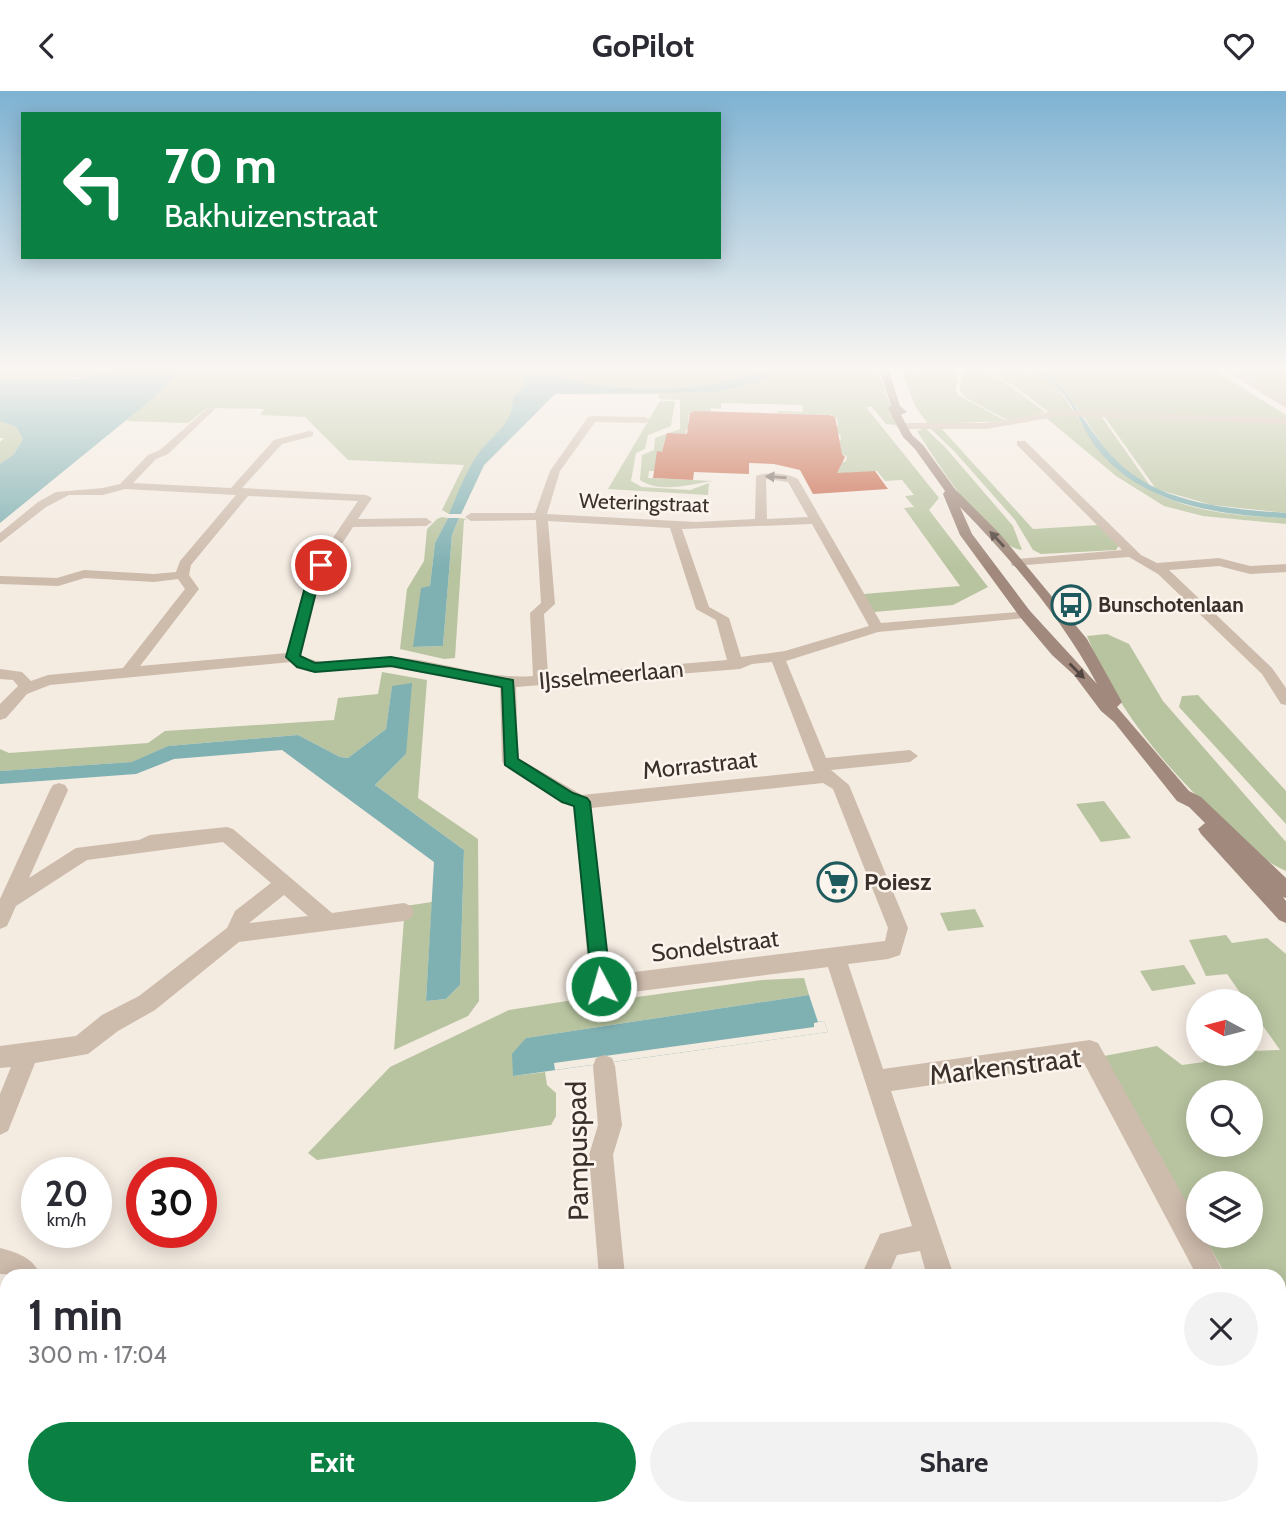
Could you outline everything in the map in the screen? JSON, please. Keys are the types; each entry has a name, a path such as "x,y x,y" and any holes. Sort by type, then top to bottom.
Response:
{"main road":[{"path":"910,434 915,445 951,491 996,537 1082,642 1120,718"},
{"path":"951,491 949,494 964,531 1057,653 1079,672 1107,707 1120,718 1183,796 1195,802 1286,890"},
{"path":"988,565 1017,562"},
{"path":"1025,614 1057,611"},
{"path":"1183,796 1183,803 1286,914"}],"street":[{"path":"124,486 152,457 164,452 183,434"},
{"path":"127,673 191,589 182,575 185,564 239,492 278,442 307,434"},
{"path":"541,682 537,613 548,604 539,519 555,471 581,434"},
{"path":"1021,443 1131,553 1157,567 1267,671 1281,685 1286,700"},
{"path":"761,524 760,478 764,476 792,479 877,628"},
{"path":"0,539 52,497 67,492 103,493 124,486 366,498 314,576 293,657"},
{"name":"Weteringstraat","path":"471,517 507,515 675,526 816,520"},
{"path":"349,523 429,522"},
{"path":"675,526 704,609 722,618 736,664"},
{"path":"1017,562 1131,553"},
{"path":"1157,567 1219,562 1250,570 1284,570"},
{"path":"0,580 58,582 84,574 154,578 182,575"},
{"name":"IJsselmeerlaan","path":"0,714 17,694 48,680 293,657 310,667 391,661 508,683 541,682 736,664 749,659 778,658 877,628 1025,614"},
{"name":"Sondelstraat","path":"582,802 601,986 893,948 898,931 840,785 822,770 778,658"},
{"path":"0,674 17,676 28,687"},
{"path":"508,683 510,761 567,797 582,802"},
{"path":"822,770 910,756"},
{"name":"Morrastraat","path":"582,802 822,770"},
{"path":"0,920 59,790"},
{"path":"10,900 83,853 142,847 150,842 227,834 329,922"},
{"path":"0,1057 80,1046 110,1023 147,1003 234,934 242,917 285,883"},
{"path":"234,934 404,912"},
{"path":"835,957 939,1269"},
{"name":"Markenstraat","path":"877,1081 1090,1051 1208,1269"},
{"path":"0,1123 28,1053"},
{"name":"Pampuspad","path":"604,1066 610,1125 601,1155 611,1269"},
{"path":"877,1269 889,1243 928,1237"},
{"path":"0,1261 21,1269"}],"green space":[{"path":"0,434 20,434 23,439 14,454 0,464 0,442 4,438 0,438"},
{"path":"322,434 515,434 484,465 461,514 449,514 442,510 464,465 348,460"},
{"path":"640,434 650,434 645,449 636,453 631,481 642,487 690,490 709,483 708,495 608,489"},
{"path":"665,434 686,434 665,452 656,471 649,471 648,478 713,481 667,487 640,480 642,455 654,450 655,438"},
{"path":"840,434 888,434 939,498 929,510 988,587 953,605 874,612 864,594 960,586 904,508 914,507 905,496 914,495 902,480 885,481 877,471 830,474 838,464 846,461 847,457 841,453 836,441 841,440"},
{"path":"919,434 932,434 945,447 1013,526 1022,550 1009,545 994,534 936,461"},
{"path":"937,434 947,434 1033,529 1098,525 1119,545 1116,550 1041,554 1033,550 1015,520"},
{"path":"1066,434 1090,434 1118,467 1165,497 1220,512 1286,518 1286,524 1203,516 1164,506 1116,476"},
{"path":"1096,434 1114,434 1151,487 1129,474"},
{"path":"1117,434 1286,434 1286,513 1212,505 1156,489"},
{"path":"442,517 448,518 435,543 430,586 414,647 443,646 452,535 459,518 467,519 464,520 455,658 444,659 400,649 407,589 424,561 427,529"},
{"path":"1107,634 1129,644 1163,701 1286,842 1286,871 1262,857 1205,804 1146,738 1113,690 1087,636"},
{"path":"382,672 427,680 418,798 478,839 479,1001 468,1016 394,1050 405,906 432,902 426,1001 446,999 460,985 464,850 375,785 406,754 392,686 386,729 348,758 340,757 298,735 168,746 133,762 0,771 0,749 9,753 148,743 165,731 334,720 338,698 378,694"},
{"path":"1198,695 1286,791 1286,824 1179,707 1182,696"},
{"path":"1104,801 1131,838 1101,842 1076,804"},
{"path":"975,909 984,927 948,931 940,913"},
{"path":"1226,935 1232,943 1267,938 1286,954 1286,1269 1222,1269 1211,1248 1263,1248 1263,1171 1186,1171 1186,1203 1104,1056 1157,1046 1186,1066 1264,1066 1264,1051 1280,1050 1264,1027 1264,989 1238,989 1227,974 1206,976 1189,940"},
{"path":"1184,965 1196,984 1152,991 1140,971"},
{"path":"804,978 809,995 526,1038 513,1076 545,1072 547,1085 556,1093 556,1116 551,1125 317,1160 308,1153 390,1067 509,1010 580,999 600,1002 762,980"}],"water":[{"path":"20,434 109,434 0,523 0,464 14,454 23,439"},
{"path":"496,434 515,434 484,465 461,514 449,514 461,485 482,449"},
{"path":"1088,434 1095,434 1119,463 1139,479 1184,499 1286,513 1286,518 1234,514 1182,503 1157,494 1134,482 1113,466"},
{"path":"448,518 459,518 452,535 443,646 413,647 421,588 430,586 435,543"},
{"path":"412,683 406,754 375,785 464,850 460,985 446,999 426,1001 434,862 282,750 174,759 136,774 0,784 0,771 132,762 168,746 298,735 340,757 348,758 386,729 392,686"},
{"path":"809,995 818,1022 824,1021 828,1032 513,1076 512,1054 526,1038"}],"pier":[{"path":"824,1021 828,1032 555,1070 554,1063 814,1027 814,1023"}],"building":[{"path":"667,434 838,434 845,457 837,473 875,471 888,489 813,494 800,470 774,464 749,463 749,474 694,472 693,480 653,478 657,451 662,452"}],"place":[{"name":"Bunschotenlaan","path":"1071,605"},
{"name":"Poiesz","path":"837,882"}],"route":[{"path":"321,565 314,576 293,657 305,666 315,668 391,661 508,683 510,761 567,797 582,802 601,986"}]}
